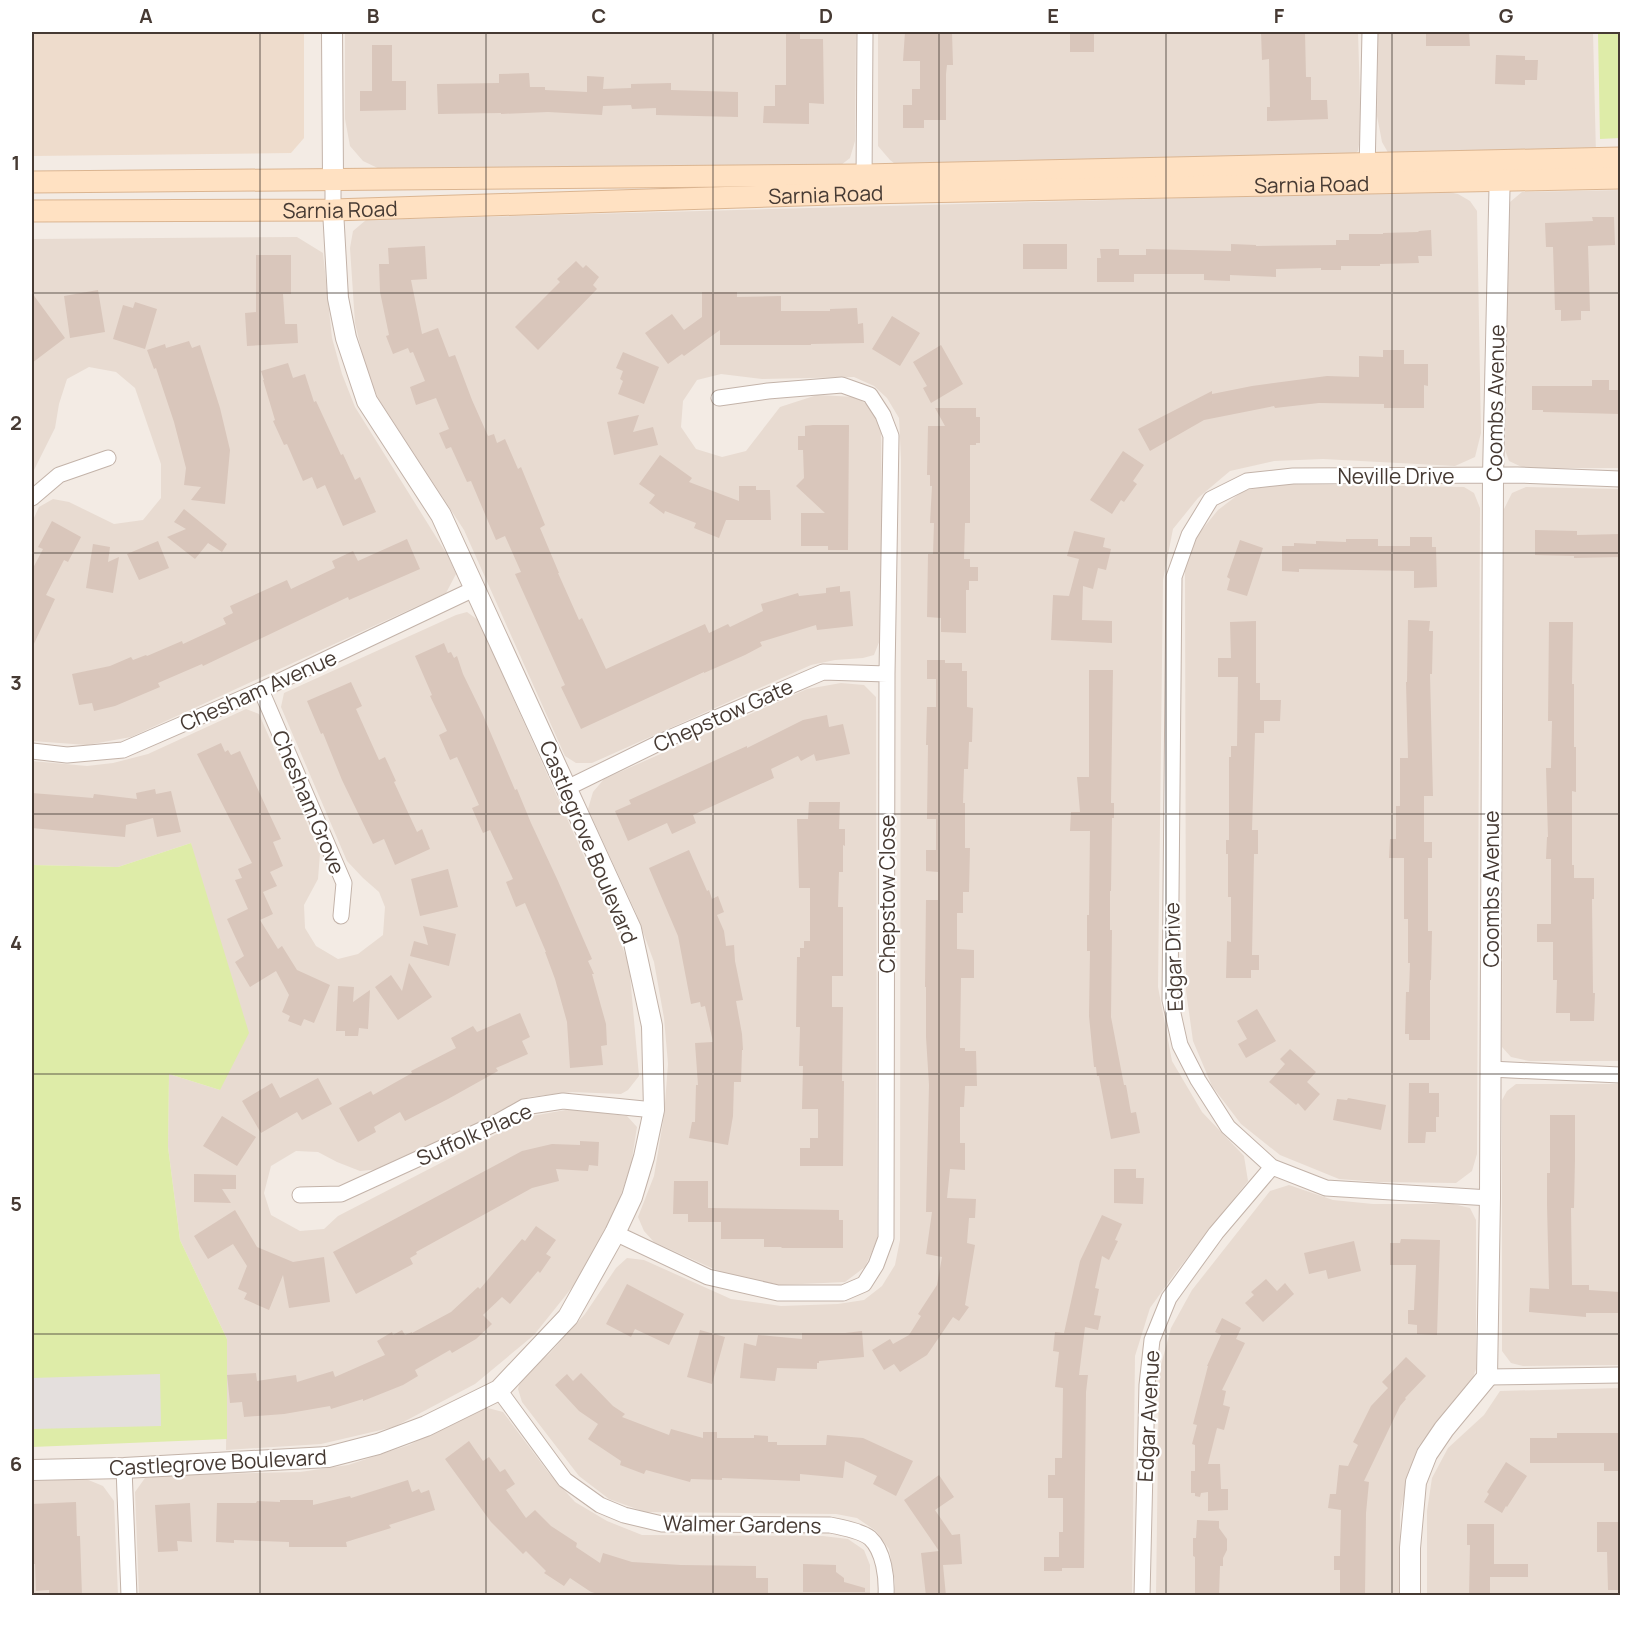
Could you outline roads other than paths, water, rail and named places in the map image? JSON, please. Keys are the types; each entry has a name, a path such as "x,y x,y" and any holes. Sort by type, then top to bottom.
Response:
{"main road":[{"name":"Sarnia Road","path":"32,211 333,210 864,184 1500,170 1620,158"},
{"name":"Sarnia Road","path":"1500,170 1620,178"},
{"name":"Sarnia Road","path":"32,182 333,179 864,184"}],"street":[{"path":"332,32 333,210"},
{"path":"864,184 865,32"},
{"path":"1367,173 1370,32"},
{"name":"Coombs Avenue","path":"1486,1377 1490,1198 1493,476 1500,170"},
{"name":"Castlegrove Boulevard","path":"32,1470 124,1468 328,1457 378,1444 426,1426 499,1390 568,1317 615,1233 632,1197 644,1157 654,1110 652,1026 631,929 441,515 367,401 346,338 338,298 333,210"},
{"name":"Chepstow Close","path":"615,1233 708,1277 778,1293 843,1293 864,1284 876,1265 886,1238 887,674 891,436 883,415 870,395 842,385 768,391 719,398"},
{"path":"32,498 59,475 108,458"},
{"name":"Neville Drive","path":"1211,499 1247,481 1293,476 1493,476 1620,479"},
{"name":"Edgar Drive","path":"1211,499 1188,535 1174,577 1170,1000 1180,1045 1198,1080 1228,1127 1272,1167 1326,1188 1490,1198"},
{"name":"Chesham Avenue","path":"32,752 67,755 123,750 261,690 476,588"},
{"name":"Chepstow Gate","path":"567,788 667,739 823,672 887,674"},
{"name":"Chesham Grove","path":"261,690 344,883 341,916"},
{"path":"1490,1069 1620,1075"},
{"name":"Suffolk Place","path":"300,1196 341,1194 492,1125 524,1107 563,1101 654,1110"},
{"name":"Edgar Avenue","path":"1142,1596 1147,1385 1152,1340 1168,1298 1216,1233 1272,1167"},
{"path":"1410,1596 1410,1548 1416,1482 1427,1454 1486,1377 1620,1375"},
{"name":"Walmer Gardens","path":"499,1390 565,1480 600,1505 624,1515 662,1524 830,1525 846,1528 869,1538 875,1546 882,1559 886,1596"},
{"path":"124,1468 129,1596"}]}
